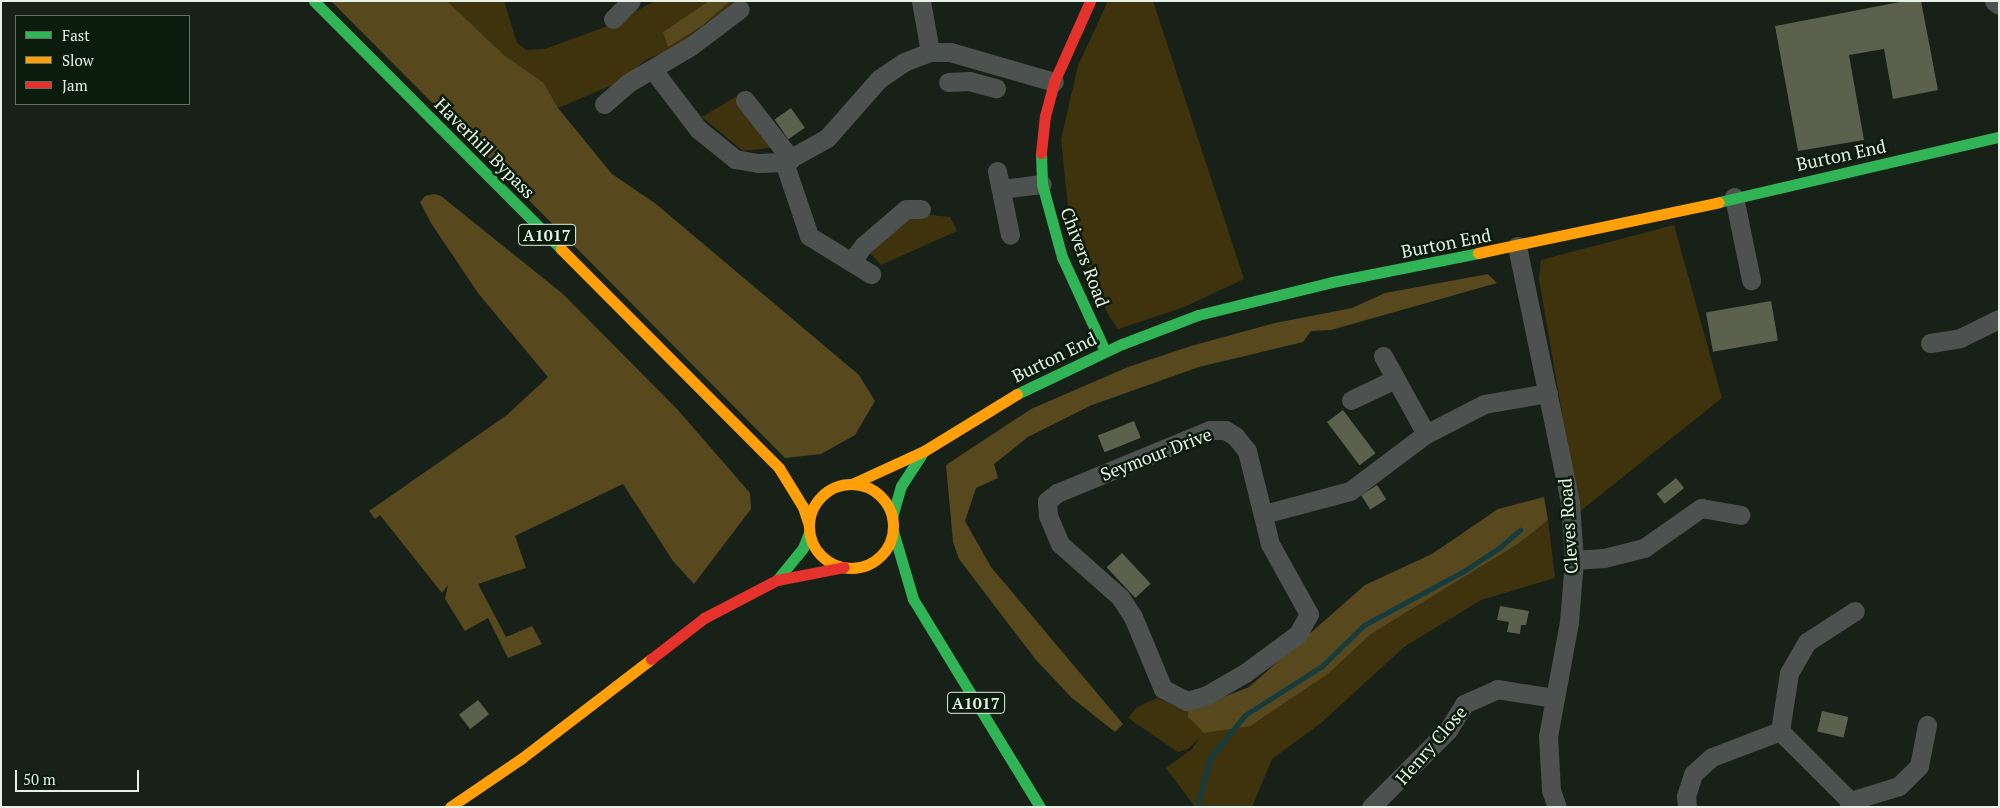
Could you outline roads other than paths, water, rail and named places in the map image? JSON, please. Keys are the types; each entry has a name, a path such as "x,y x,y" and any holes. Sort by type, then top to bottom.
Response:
{"street":[{"name":"Haverhill Bypass","path":"314,1 779,468 803,507 809,528"},
{"path":"921,1 930,52"},
{"name":"Chivers Road","path":"1090,1 1054,82 1045,116 1042,184 1062,257 1105,352"},
{"path":"1994,1 1999,5"},
{"path":"612,19 628,2"},
{"path":"604,104 628,83 691,46 740,9"},
{"path":"653,70 698,129 735,159 758,163 787,160 828,138 879,80 904,62 930,52 950,52 1054,82"},
{"path":"969,81 975,59"},
{"path":"948,82 969,81 996,88"},
{"path":"745,100 787,160 809,236 871,274"},
{"name":"Burton End","path":"847,485 924,451 966,423 1043,380 1105,352 1198,315 1258,299 1517,246 1999,137"},
{"path":"1010,235 999,180 1042,184"},
{"path":"1734,197 1751,280"},
{"path":"851,262 864,245 906,209 921,209"},
{"name":"Cleves Road","path":"1517,246 1568,487 1574,560 1569,622 1548,736 1551,790 1557,807"},
{"path":"1930,343 1960,338 1999,318"},
{"path":"1383,356 1426,434"},
{"path":"1351,400 1395,379"},
{"path":"1264,514 1350,491 1426,434 1484,404 1548,393"},
{"name":"Seymour Drive","path":"1210,430 1225,430 1236,436 1247,451 1264,514 1270,544 1309,614 1298,634 1245,673 1207,695 1187,701 1163,689 1133,617 1120,597 1060,544 1048,516 1046,501 1057,493 1210,430"},
{"name":"Burton End","path":"892,517 902,486 924,451"},
{"name":"Haverhill Bypass","path":"779,468 800,475"},
{"path":"820,481 847,485 878,494 892,517 893,531 881,555 858,568"},
{"path":"777,580 803,548 819,499 847,485"},
{"path":"1574,560 1604,558 1644,548 1701,508 1740,515"},
{"path":"809,528 821,555 844,567"},
{"name":"A1017","path":"893,531 913,599 1040,807"},
{"path":"450,807 522,758 704,618 777,580 811,571 844,567 858,568 879,575"},
{"name":"A1017","path":"899,587 913,599"},
{"path":"1780,731 1789,674 1808,642 1855,611"},
{"name":"Henry Close","path":"1371,807 1448,730 1464,704 1497,689 1554,698"},
{"path":"1780,731 1849,804 1899,786 1919,766 1927,725"},
{"path":"1687,807 1686,796 1693,774 1712,757 1780,731"}],"waterway":[{"path":"1197,807 1210,758 1245,715 1322,666 1364,625 1464,571 1499,548 1520,530"}]}
